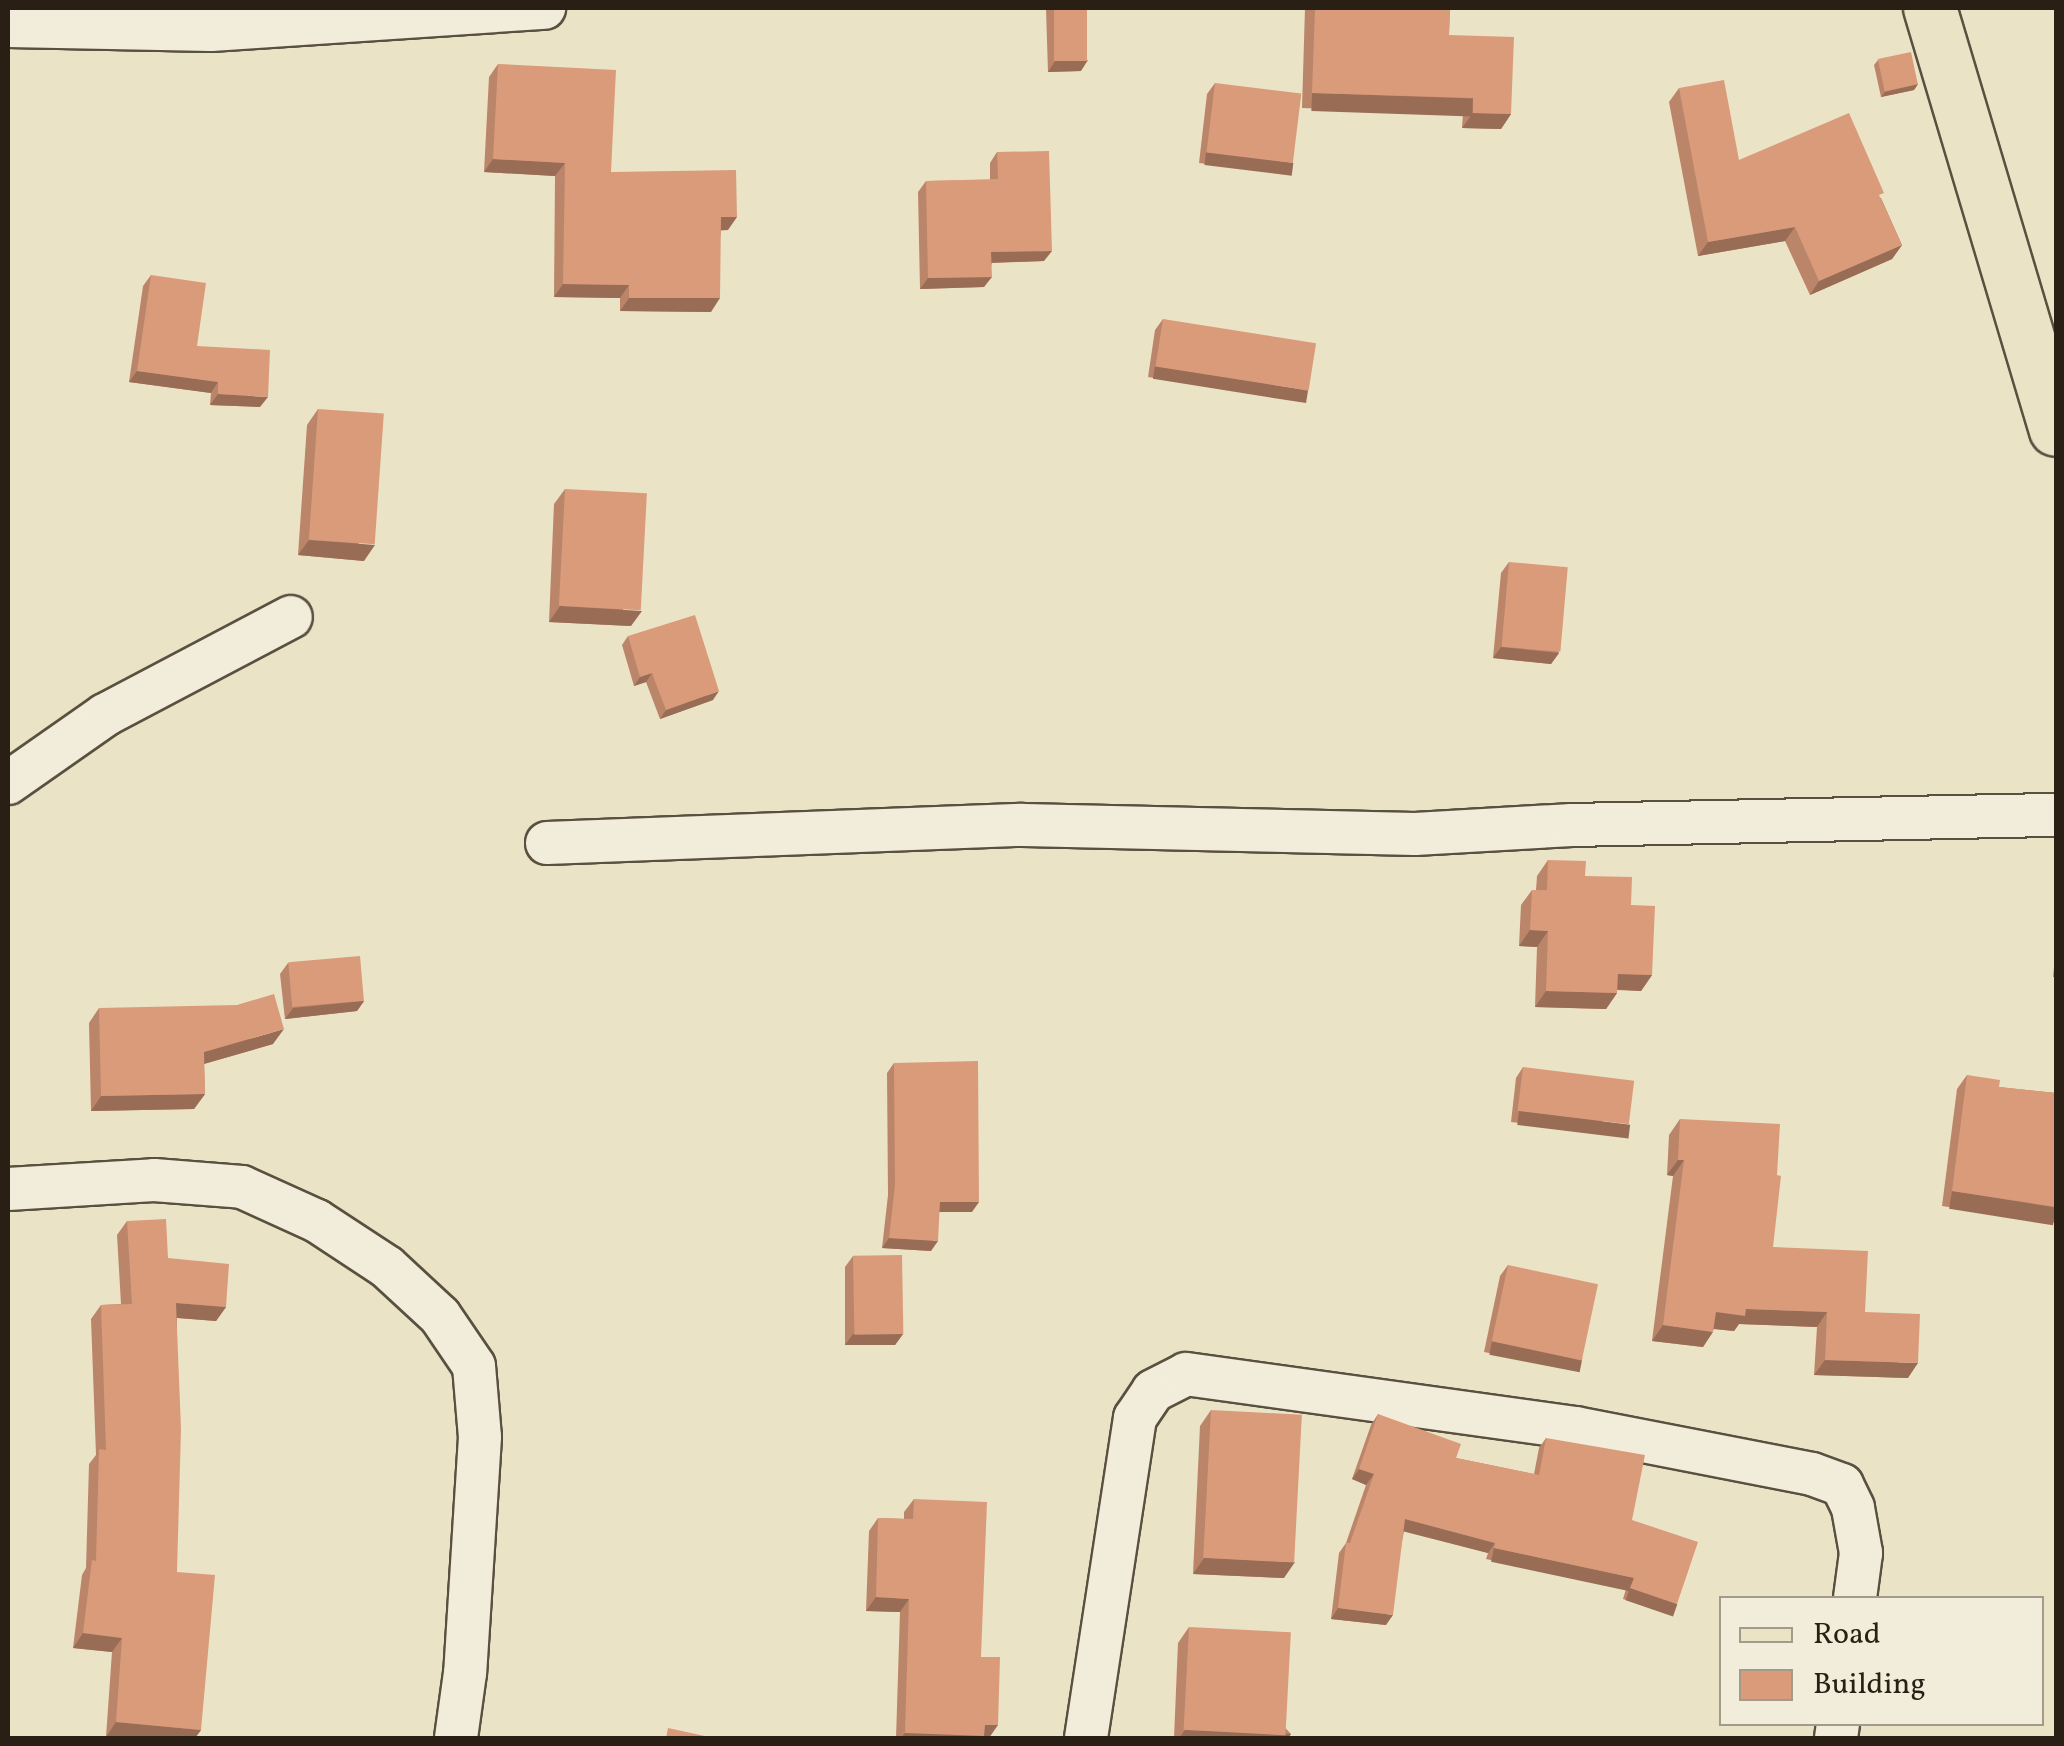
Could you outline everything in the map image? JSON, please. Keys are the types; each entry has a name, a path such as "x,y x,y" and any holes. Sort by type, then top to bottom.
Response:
{"main road":[{"path":"1930,8 2056,430"}],"street":[{"path":"8,26 211,30 544,8"},
{"path":"8,783 105,715 291,618"},
{"path":"547,843 1022,826 1414,834 1572,826 2056,815"},
{"path":"8,1190 154,1180 242,1187 345,1240 386,1267 440,1316 474,1366 480,1437 456,1738"},
{"path":"1086,1738 1135,1418 1152,1391 1186,1374 1576,1428 1812,1474 1842,1484 1853,1508 1861,1553 1854,1596"}],"building":[{"path":"1054,8 1087,8 1087,61 1054,61"},
{"path":"1315,8 1450,8 1449,35 1514,37 1511,114 1473,113 1473,98 1312,93"},
{"path":"1911,52 1918,84 1885,91 1878,59"},
{"path":"498,64 616,70 611,172 736,170 737,217 721,217 720,298 629,298 629,285 563,284 565,163 493,159"},
{"path":"1724,80 1739,160 1849,113 1902,245 1819,281 1795,227 1708,242 1679,88"},
{"path":"1215,83 1301,94 1293,163 1206,152"},
{"path":"1049,151 1052,251 991,252 992,277 928,278 926,181 998,179 997,152"},
{"path":"151,275 206,283 197,346 270,350 268,397 218,394 218,382 137,371"},
{"path":"1163,319 1316,343 1309,391 1155,366"},
{"path":"318,409 384,414 375,544 309,540"},
{"path":"565,489 647,493 641,610 559,606"},
{"path":"1509,562 1568,567 1560,652 1502,647"},
{"path":"695,615 719,691 666,710 652,673 640,677 628,636"},
{"path":"1548,860 1586,861 1585,876 1632,877 1631,905 1655,906 1652,975 1618,974 1617,993 1546,991 1548,931 1530,930 1532,890 1547,890"},
{"path":"360,956 364,1001 292,1007 288,962"},
{"path":"274,994 284,1029 204,1052 205,1094 101,1096 99,1008 237,1005"},
{"path":"978,1061 979,1202 940,1202 938,1241 889,1238 895,1185 894,1063"},
{"path":"1523,1067 1634,1081 1629,1124 1518,1111"},
{"path":"1967,1075 2000,1080 1999,1087 2056,1093 2056,1207 1952,1191"},
{"path":"1680,1119 1780,1124 1777,1175 1781,1176 1773,1247 1868,1251 1865,1312 1920,1314 1918,1363 1825,1360 1827,1312 1746,1309 1745,1316 1716,1312 1713,1332 1663,1325 1684,1160 1678,1160"},
{"path":"166,1219 168,1258 229,1264 226,1307 176,1303 181,1429 177,1572 215,1575 201,1730 116,1722 122,1638 83,1633 92,1560 96,1561 99,1449 106,1450 101,1305 132,1304 127,1221"},
{"path":"902,1255 903,1334 854,1335 853,1256"},
{"path":"1508,1265 1598,1284 1582,1360 1492,1341"},
{"path":"1211,1410 1302,1415 1294,1563 1203,1558"},
{"path":"1378,1414 1461,1444 1456,1458 1539,1475 1546,1438 1645,1455 1632,1520 1698,1542 1677,1604 1630,1588 1634,1578 1494,1548 1495,1543 1405,1519 1393,1615 1338,1608 1346,1543 1350,1543 1374,1474 1359,1469"},
{"path":"914,1499 987,1502 981,1657 1000,1657 998,1725 985,1725 984,1736 905,1733 909,1599 876,1597 878,1518 913,1519"},
{"path":"1189,1627 1291,1632 1285,1735 1184,1730"},
{"path":"668,1728 714,1738 666,1738"}]}
